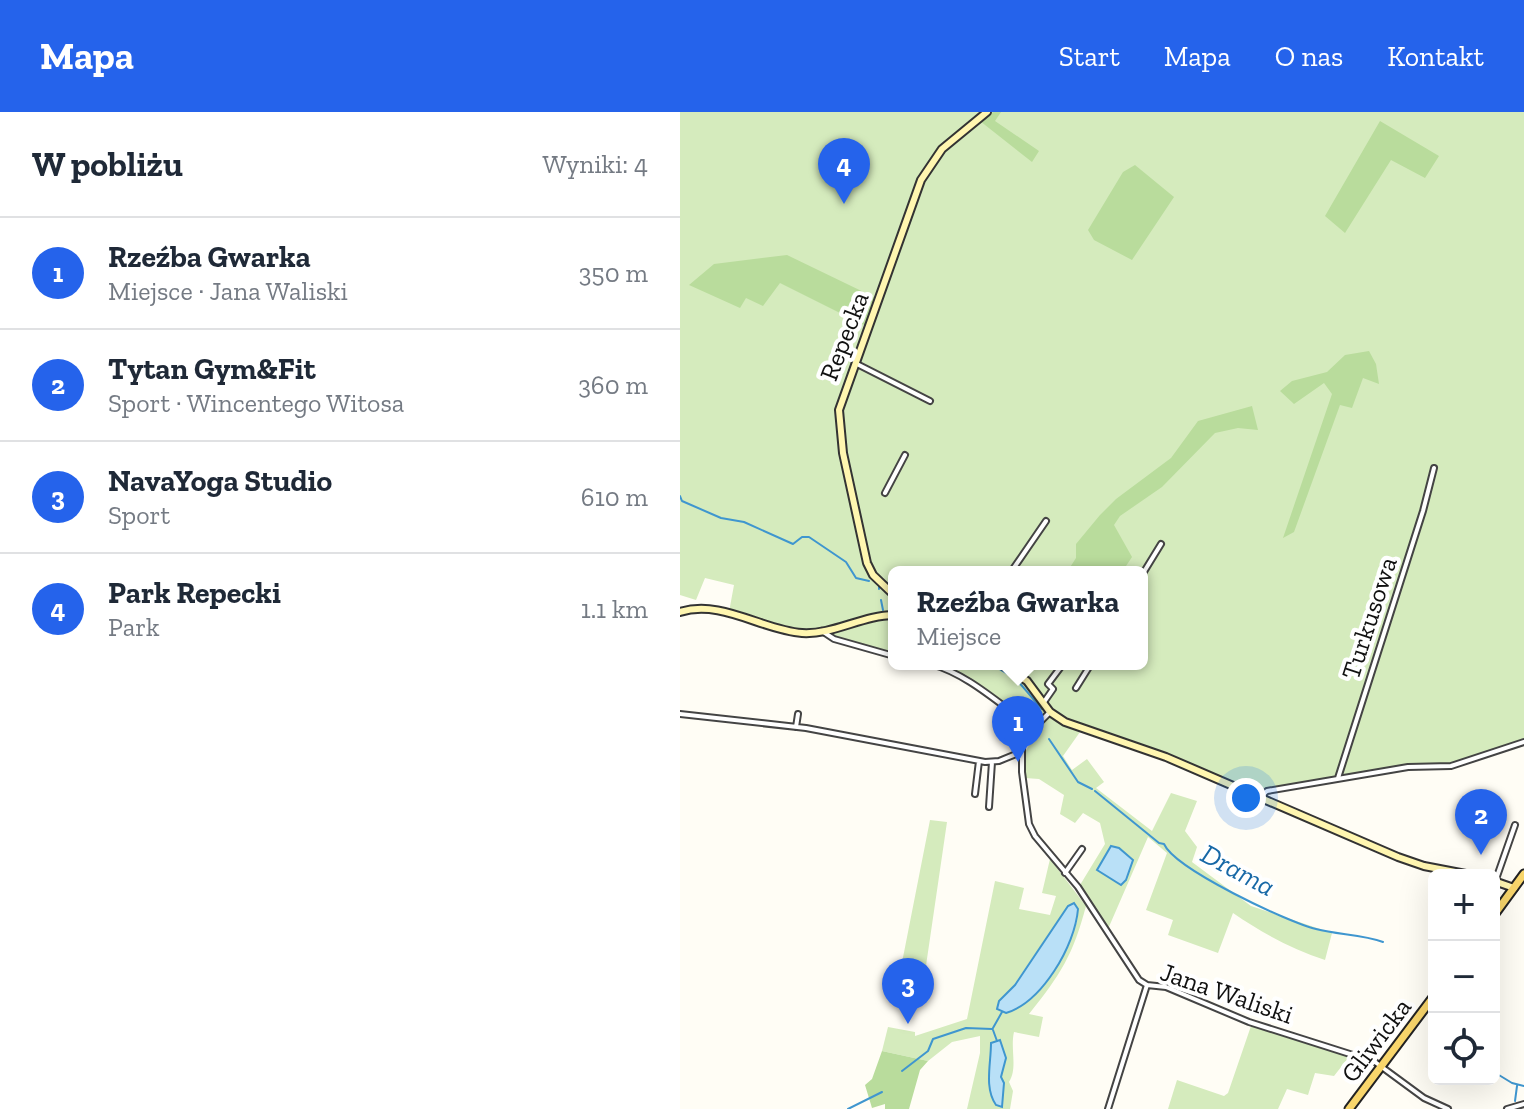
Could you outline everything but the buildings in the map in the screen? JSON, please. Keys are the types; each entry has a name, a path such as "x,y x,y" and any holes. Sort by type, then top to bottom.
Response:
{"main road":[{"path":"1500,907 1524,874"},
{"name":"Gliwicka","path":"1349,1109 1428,1004"}],"street":[{"name":"Repecka","path":"888,589 868,567 839,431 840,405 921,180 942,149 987,112"},
{"path":"855,363 930,401"},
{"path":"885,493 905,455"},
{"name":"Turkusowa","path":"1338,778 1434,468"},
{"path":"1015,566 1046,521"},
{"path":"1148,566 1161,544"},
{"path":"680,612 711,610 787,631 822,631 888,616"},
{"path":"822,631 834,639 888,654"},
{"path":"951,670 1034,728"},
{"path":"1010,670 1027,681 1050,712 1065,722 1154,752 1412,862 1444,869"},
{"path":"1044,702 1053,689 1048,684 1058,670"},
{"path":"1076,688 1087,670"},
{"path":"680,714 796,727 992,762 1021,752 1034,728 1050,712"},
{"path":"796,727 798,714"},
{"path":"1259,798 1267,791 1338,778 1408,767 1451,766 1524,742"},
{"name":"Jana Waliski","path":"1021,752 1026,805 1032,830 1078,887 1132,973 1147,985 1166,987 1249,1022 1382,1066 1424,1098 1448,1109"},
{"path":"975,794 979,761"},
{"path":"989,807 992,762"},
{"path":"1499,869 1515,825"},
{"path":"1065,873 1082,849"},
{"path":"1500,884 1514,888"},
{"path":"1108,1109 1147,985"},
{"path":"1507,1109 1524,1104"}],"green space":[{"path":"680,112 1524,112 1524,743 1456,766 1405,768 1256,794 1075,725 1065,726 1080,732 1063,756 1072,770 1087,759 1104,782 1096,788 1152,831 1171,793 1197,801 1185,831 1197,847 1192,862 1251,906 1332,933 1325,960 1278,940 1233,913 1218,953 1168,935 1173,920 1146,910 1167,853 1148,837 1108,929 1080,885 1105,844 1100,823 1083,813 1075,823 1060,814 1064,795 1039,779 1025,778 1024,754 1038,730 989,695 945,670 1148,670 1148,566 888,566 888,652 729,612 734,585 705,578 696,600 680,595"},
{"path":"993,112 1001,112 995,121 1039,151 1032,162 980,121"},
{"path":"1380,121 1439,156 1425,178 1391,160 1345,233 1325,216"},
{"path":"1135,165 1174,197 1132,260 1094,240 1088,230 1123,172"},
{"path":"787,255 876,298 866,326 780,283 763,306 746,298 740,308 689,285 714,264"},
{"path":"1369,351 1376,364 1379,384 1363,378 1352,408 1340,405 1294,532 1283,538 1332,394 1324,383 1294,404 1280,391 1292,381 1327,372 1345,355"},
{"path":"1252,406 1258,430 1238,428 1215,433 1162,487 1120,516 1114,525 1132,557 1126,566 1071,566 1076,558 1076,544 1100,515 1116,499 1171,458 1198,421"},
{"path":"930,820 947,822 922,993 897,988"},
{"path":"1050,859 1086,906 1076,938 1058,975 1029,1014 1043,1017 1039,1037 1014,1032 1010,1109 967,1109 980,1053 980,1036 952,1042 928,1061 882,1051 888,1027 915,1032 915,1036 967,1019 995,881 1024,888 1019,909 1050,915 1056,896 1042,893","holes":["1068,906 1078,909 1077,922 1067,950 1007,995"]},
{"path":"1251,1026 1349,1057 1334,1076 1315,1073 1308,1095 1287,1089 1278,1109 1168,1109 1177,1080 1224,1096 1228,1093"},
{"path":"882,1051 928,1061 920,1070 909,1109 885,1109 885,1104 872,1108 865,1085 872,1079"}],"water":[{"path":"1111,846 1119,848 1133,860 1121,885 1097,870"},
{"path":"1074,903 1078,909 1071,939 1044,985 1019,1007 1006,1013 997,1009 999,1001 1015,985 1068,906"},
{"path":"1000,1040 1006,1058 1001,1077 1004,1083 1002,1107 996,1105 992,1098 989,1083 991,1043"}],"waterway":[{"name":"Drama","path":"680,496 682,501 721,518 744,522 793,544 802,537 809,537 846,562 856,578 869,581"},
{"name":"Drama","path":"881,600 883,610"},
{"name":"Drama","path":"1001,670 1016,679 1042,709"},
{"name":"Drama","path":"1049,739 1078,782 1092,789"},
{"name":"Drama","path":"1095,791 1164,844 1172,855 1188,867 1233,893 1302,924 1383,942"},
{"path":"993,1028 1002,1012"},
{"path":"902,1071 928,1051 933,1039 966,1028 992,1029"},
{"path":"993,1030 997,1041"},
{"name":"Drama","path":"1500,1076 1524,1086"},
{"path":"1515,1101 1517,1086"},
{"path":"848,1109 882,1092"}],"place":[{"name":"Park Repecki","path":"844,204"},
{"name":"Rzeźba Gwarka","path":"1018,762"},
{"name":"Tytan Gym&Fit","path":"1481,855"},
{"name":"NavaYoga Studio","path":"908,1024"}]}
